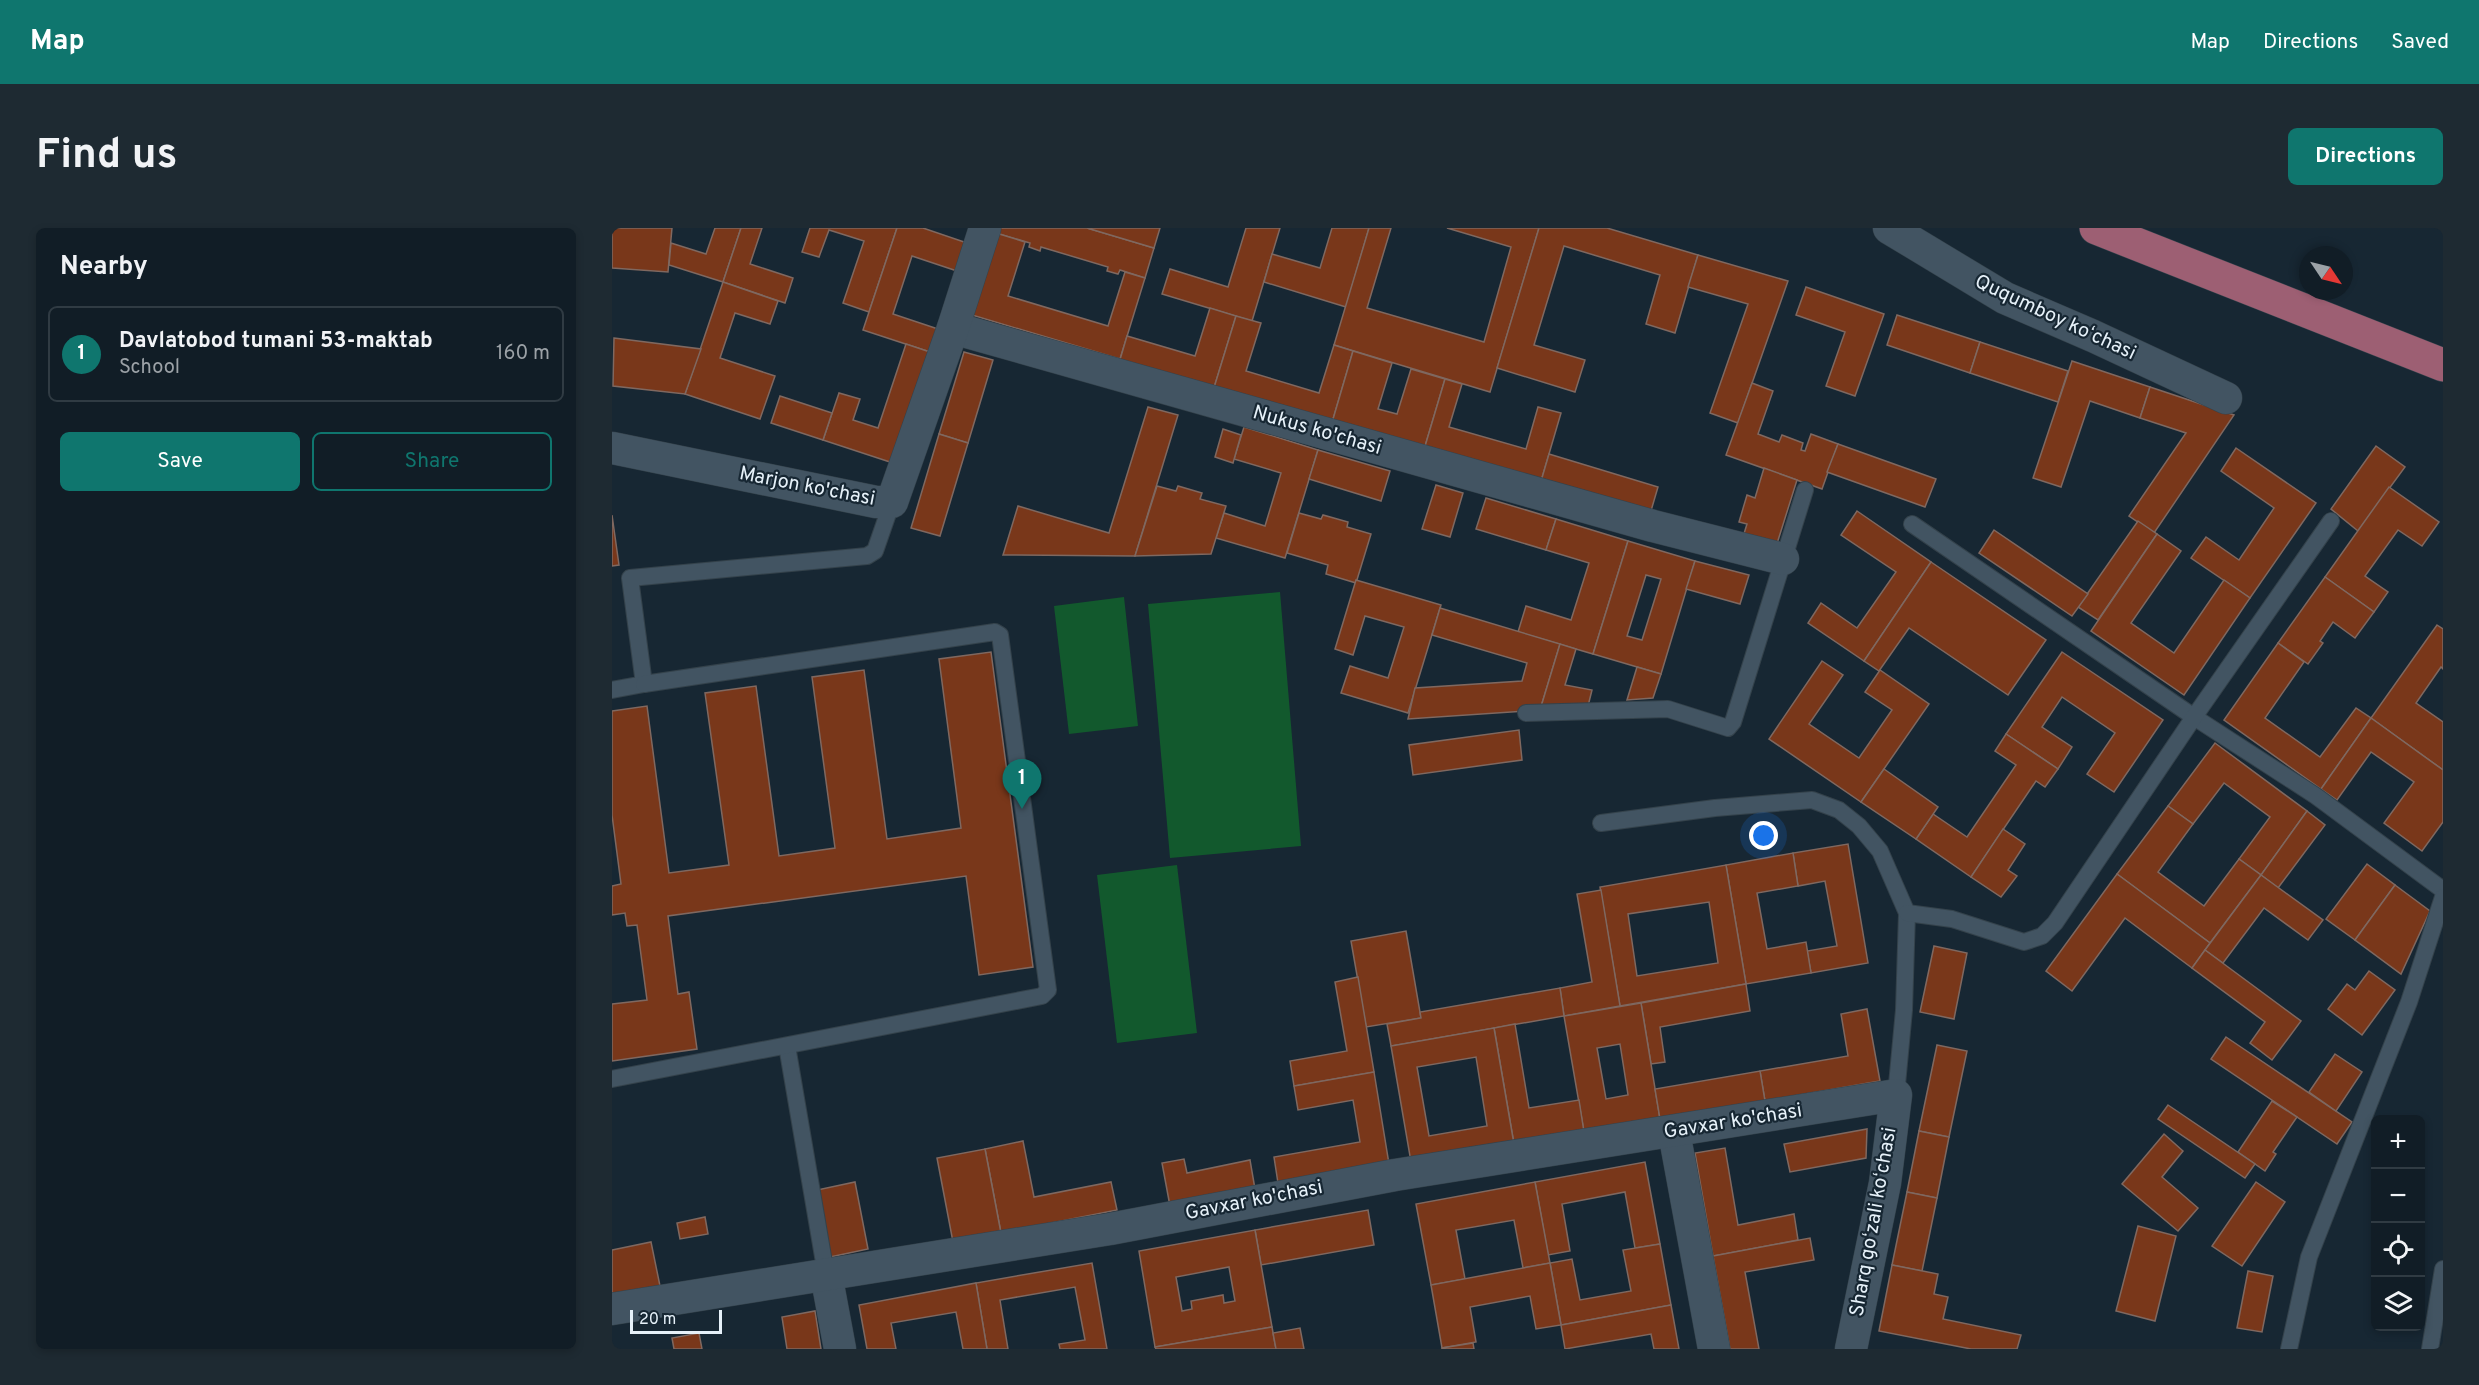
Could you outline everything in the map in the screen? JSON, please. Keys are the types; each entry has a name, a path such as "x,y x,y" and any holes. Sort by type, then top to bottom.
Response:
{"main road":[{"path":"2096,228 2443,365"}],"street":[{"path":"953,328 985,228"},
{"name":"Ququmboy koʻchasi","path":"1889,228 2005,298 2226,398"},
{"name":"Marjon ko'chasi","path":"612,448 876,502 892,502 953,328"},
{"name":"Nukus ko'chasi","path":"953,328 1653,526 1783,559"},
{"name":"Gavxar ko'chasi","path":"612,1309 1110,1229 1395,1175 1896,1095"},
{"name":"Sharq goʻzali koʻchasi","path":"1851,1349 1885,1183 1896,1095"},
{"path":"1674,1132 1714,1349"},
{"path":"826,1274 840,1349"}],"lane":[{"path":"1526,713 1668,709 1728,728 1733,722 1804,490"},
{"path":"644,684 630,578 867,556 875,551 892,502"},
{"path":"1907,913 1952,919 2024,942 2042,936 2055,923 2194,717 2331,521"},
{"path":"1912,524 2194,717 2316,796 2443,890"},
{"path":"612,690 995,632 1000,635 1047,990 1042,996 612,1079"},
{"path":"1601,823 1715,808 1812,800 1839,810 1872,840 1880,851 1907,913 1904,1010 1896,1095"},
{"path":"2289,1349 2309,1257 2409,1002 2443,897"},
{"path":"787,1046 826,1274"},
{"path":"2430,1349 2443,1269"}],"green space":[{"path":"1280,592 1301,846 1170,858 1148,604"},
{"path":"1124,597 1138,726 1069,734 1054,606"},
{"path":"1177,865 1197,1033 1117,1043 1097,875"}],"building":[{"path":"612,228 672,228 668,272 612,268"},
{"path":"715,228 741,228 723,282 669,265 671,243 706,254"},
{"path":"741,228 762,228 750,264 793,278 785,303 723,282"},
{"path":"810,228 897,228 869,312 843,303 864,241 829,230 819,257 802,252"},
{"path":"897,228 923,228 970,244 960,272 912,256 893,314 941,330 933,353 863,330"},
{"path":"998,228 1087,228 1154,248 1145,278 1120,270 1118,274 1107,271 1108,267 1041,247 1040,251 1029,247 1030,243 996,233"},
{"path":"1087,228 1160,228 1154,248"},
{"path":"1246,228 1280,228 1252,321 1162,294 1170,269 1228,287"},
{"path":"1332,228 1369,228 1346,307 1264,282 1272,254 1320,268"},
{"path":"1369,228 1391,228 1367,308 1484,342 1511,247 1447,228 1539,228 1490,392 1334,345"},
{"path":"1539,228 1607,228 1698,255 1675,333 1646,324 1660,275 1564,246 1534,345 1585,360 1575,392 1497,368"},
{"path":"996,233 1025,242 1008,296 1108,326 1125,272 1145,278 1120,359 972,315"},
{"path":"1698,255 1788,281 1738,423 1710,413 1748,304 1688,287"},
{"path":"723,282 778,301 770,324 735,313 720,358 775,376 760,419 685,394"},
{"path":"1806,287 1884,314 1855,396 1826,386 1845,332 1796,315"},
{"path":"1210,308 1236,316 1213,391 1119,363 1127,336 1195,356"},
{"path":"1897,315 1980,342 1970,373 1887,345"},
{"path":"1236,316 1261,323 1246,371 1319,393 1334,345 1353,351 1331,426 1213,391"},
{"path":"614,338 701,349 685,394 613,386"},
{"path":"1980,342 2068,371 2058,402 1970,373"},
{"path":"906,344 933,353 896,464 823,440 839,393 860,399 853,420 878,428"},
{"path":"1353,351 1392,363 1378,409 1397,414 1411,369 1445,379 1423,453 1331,426"},
{"path":"964,352 993,360 968,443 939,434"},
{"path":"2072,361 2150,387 2140,418 2090,401 2061,487 2033,478"},
{"path":"1445,379 1462,384 1449,427 1526,449 1538,407 1561,413 1539,488 1423,453"},
{"path":"1752,383 1773,391 1758,434 1779,442 1782,435 1803,443 1801,450 1805,451 1811,434 1838,444 1822,489 1726,455"},
{"path":"2150,387 2234,415 2154,533 2129,516 2186,433 2140,418"},
{"path":"780,396 832,413 823,440 771,423"},
{"path":"1148,407 1178,415 1135,556 1003,555 1018,506 1109,533"},
{"path":"1244,427 1318,450 1285,558 1216,538 1224,513 1265,526 1281,473 1234,459"},
{"path":"1223,429 1241,435 1233,463 1215,457"},
{"path":"939,434 968,443 940,536 911,528"},
{"path":"1838,444 1936,479 1925,507 1827,472"},
{"path":"2376,446 2405,467 2358,531 2331,509"},
{"path":"2236,448 2316,503 2250,598 2191,558 2206,537 2239,560 2274,508 2221,471"},
{"path":"1318,450 1390,471 1381,501 1309,479"},
{"path":"1549,454 1658,487 1648,521 1539,488"},
{"path":"1764,468 1797,480 1775,550 1742,540 1747,524 1739,522 1747,495 1755,498"},
{"path":"1436,485 1463,493 1450,537 1422,529"},
{"path":"1157,486 1176,491 1178,486 1202,493 1200,499 1226,506 1211,554 1135,556"},
{"path":"2389,487 2439,522 2422,546 2398,530 2365,576 2388,592 2374,612 2325,577"},
{"path":"1486,498 1556,519 1546,550 1476,529"},
{"path":"1857,511 1931,562 1864,661 1808,623 1821,603 1857,628 1896,572 1841,535"},
{"path":"1299,513 1321,519 1323,515 1348,522 1347,527 1371,534 1356,583 1326,574 1328,565 1287,553"},
{"path":"612,515 619,565 612,566"},
{"path":"1556,519 1628,541 1593,654 1518,632 1526,606 1571,620 1589,563 1546,550"},
{"path":"2138,521 2157,534 2098,620 2078,607"},
{"path":"1994,530 2088,594 2072,616 1979,553"},
{"path":"2157,534 2181,551 2131,623 2174,653 2224,580 2250,598 2184,695 2091,631"},
{"path":"1628,541 1695,561 1661,674 1593,654","holes":["1646,575 1661,579 1642,640 1627,636"]},
{"path":"1695,561 1749,575 1740,604 1686,589"},
{"path":"1931,562 2046,640 2008,695 1909,628 1879,671 1864,661"},
{"path":"2325,577 2374,612 2355,638 2333,622 2320,641 2323,643 2308,664 2278,643"},
{"path":"1356,580 1441,605 1408,713 1341,693 1350,666 1388,678 1404,627 1365,616 1353,655 1335,649"},
{"path":"1440,608 1560,644 1540,710 1408,719 1415,688 1522,681 1527,663 1432,635"},
{"path":"2437,625 2443,629 2443,669 2441,667 2416,703 2443,722 2443,770 2371,718"},
{"path":"2278,643 2304,662 2265,718 2320,757 2356,708 2371,718 2321,789 2224,720"},
{"path":"1560,644 1576,649 1565,685 1592,690 1588,706 1540,710"},
{"path":"991,652 1033,967 979,975 966,876 668,916 678,994 689,992 697,1049 612,1061 612,1004 647,1000 637,925 627,926 625,913 612,915 612,886 621,884 612,815 612,711 647,706 669,873 729,865 705,693 756,686 779,856 835,848 812,677 864,670 887,839 961,828 939,659"},
{"path":"2062,652 2163,720 2114,792 2087,774 2115,733 2062,697 2042,727 2072,747 2058,769 2006,734"},
{"path":"1822,661 1843,675 1809,724 1859,758 1892,710 1865,692 1880,670 1929,704 1861,802 1769,739"},
{"path":"1637,667 1661,674 1653,698 1627,700"},
{"path":"2371,718 2443,770 2443,822 2422,851 2384,823 2414,782 2371,752 2337,800 2321,789"},
{"path":"1519,730 1522,760 1413,775 1409,745"},
{"path":"2006,734 2058,769 2045,787 2036,781 1971,877 1916,839 1933,814 1967,837 2016,765 1995,751"},
{"path":"2215,743 2307,811 2261,875 2239,859 2270,817 2224,783 2193,824 2168,806"},
{"path":"1884,769 1938,807 1916,839 1861,802"},
{"path":"2168,806 2193,824 2158,872 2204,906 2239,859 2261,875 2210,943 2117,874"},
{"path":"2307,811 2325,825 2278,888 2261,875"},
{"path":"2003,829 2025,844 2008,870 2017,876 2001,897 1971,877"},
{"path":"1848,844 1868,963 1811,973 1807,951 1837,946 1825,881 1798,886 1793,853"},
{"path":"1793,853 1798,886 1757,893 1767,949 1806,942 1811,973 1746,984 1726,865"},
{"path":"2367,864 2395,885 2355,940 2326,919"},
{"path":"1726,865 1746,984 1620,1006 1600,887","holes":["1709,902 1718,963 1637,976 1628,914"]},
{"path":"2117,874 2210,943 2192,968 2125,918 2072,991 2046,971"},
{"path":"2261,875 2323,920 2308,940 2264,908 2223,963 2205,950"},
{"path":"2395,885 2430,911 2401,974 2355,940"},
{"path":"1601,890 1620,1006 1564,1016 1560,988 1592,982 1577,894"},
{"path":"1406,931 1421,1018 1366,1027 1351,941"},
{"path":"1934,946 1967,953 1954,1019 1920,1012"},
{"path":"2205,950 2301,1021 2272,1060 2250,1043 2265,1022 2192,968"},
{"path":"2369,971 2395,990 2362,1035 2328,1009 2347,984 2355,990"},
{"path":"1358,977 1374,1072 1294,1086 1290,1061 1347,1051 1335,982"},
{"path":"1746,984 1750,1011 1660,1027 1665,1062 1651,1064 1641,1003"},
{"path":"1560,988 1564,1016 1391,1046 1387,1024 1421,1018 1420,1012"},
{"path":"1641,1003 1660,1119 1584,1132 1564,1016","holes":["1620,1044 1628,1095 1606,1099 1597,1048"]},
{"path":"1867,1009 1880,1081 1765,1101 1760,1071 1848,1056 1841,1014"},
{"path":"1515,1024 1529,1108 1579,1100 1584,1132 1514,1144 1494,1028"},
{"path":"1494,1028 1514,1144 1411,1162 1391,1046","holes":["1476,1057 1487,1126 1429,1136 1417,1067"]},
{"path":"2226,1037 2352,1122 2337,1144 2211,1059"},
{"path":"1937,1045 1967,1051 1949,1137 1919,1131"},
{"path":"2335,1054 2362,1072 2336,1111 2309,1092"},
{"path":"1760,1071 1765,1101 1660,1119 1655,1089"},
{"path":"1374,1072 1389,1164 1278,1183 1274,1157 1360,1142 1353,1100 1298,1110 1294,1086"},
{"path":"2272,1101 2297,1117 2273,1152 2276,1154 2265,1171 2238,1152"},
{"path":"2168,1105 2255,1164 2245,1178 2158,1119"},
{"path":"1867,1129 1866,1158 1790,1172 1784,1144"},
{"path":"1919,1131 1949,1137 1937,1198 1907,1192"},
{"path":"2164,1134 2183,1151 2162,1177 2198,1208 2178,1231 2122,1184"},
{"path":"1023,1141 1034,1197 1111,1182 1117,1210 1001,1233 985,1149"},
{"path":"1725,1148 1738,1225 1794,1214 1798,1240 1713,1256 1695,1153"},
{"path":"985,1149 1001,1233 953,1242 937,1158"},
{"path":"1184,1159 1187,1173 1250,1160 1255,1189 1170,1206 1162,1163"},
{"path":"1645,1162 1660,1244 1635,1248 1625,1192 1562,1204 1570,1251 1548,1255 1535,1182"},
{"path":"855,1182 868,1249 830,1257 817,1190"},
{"path":"1535,1182 1550,1263 1523,1268 1514,1220 1456,1230 1465,1279 1431,1285 1416,1204"},
{"path":"2256,1182 2285,1202 2242,1266 2212,1246"},
{"path":"1907,1192 1937,1198 1922,1271 1892,1265"},
{"path":"1368,1210 1374,1245 1261,1265 1255,1230"},
{"path":"705,1217 708,1234 680,1239 677,1223"},
{"path":"2138,1226 2176,1236 2155,1321 2116,1311"},
{"path":"1255,1230 1272,1327 1155,1347 1139,1251","holes":["1229,1267 1235,1301 1224,1303 1223,1295 1191,1301 1192,1309 1182,1311 1176,1277"]},
{"path":"1810,1238 1814,1260 1745,1272 1759,1349 1730,1349 1713,1256"},
{"path":"651,1242 660,1286 612,1295 612,1250"},
{"path":"1660,1244 1671,1305 1561,1325 1550,1263 1572,1259 1580,1300 1631,1291 1623,1250"},
{"path":"1092,1263 1107,1349 1060,1349 1059,1344 1085,1340 1075,1287 1000,1300 1008,1349 987,1349 976,1283"},
{"path":"1550,1263 1561,1325 1536,1329 1530,1296 1470,1307 1476,1342 1442,1348 1431,1285"},
{"path":"1892,1265 1938,1274 1934,1294 1948,1297 1943,1319 2021,1335 2017,1349 1971,1349 1879,1331"},
{"path":"2248,1271 2273,1276 2262,1332 2237,1328"},
{"path":"976,1283 987,1349 963,1349 956,1312 891,1323 896,1349 867,1349 859,1305"},
{"path":"1671,1305 1679,1349 1654,1349 1651,1334 1565,1349 1561,1325"},
{"path":"815,1311 821,1349 787,1349 782,1317"},
{"path":"1272,1327 1276,1349 1156,1349 1155,1347"},
{"path":"1300,1328 1304,1349 1276,1349 1273,1333"},
{"path":"699,1333 702,1349 674,1349 672,1338"},
{"path":"1473,1343 1474,1349 1442,1349 1442,1348"}],"place":[{"name":"Davlatobod tumani 53-maktab","path":"1022,809"}]}
